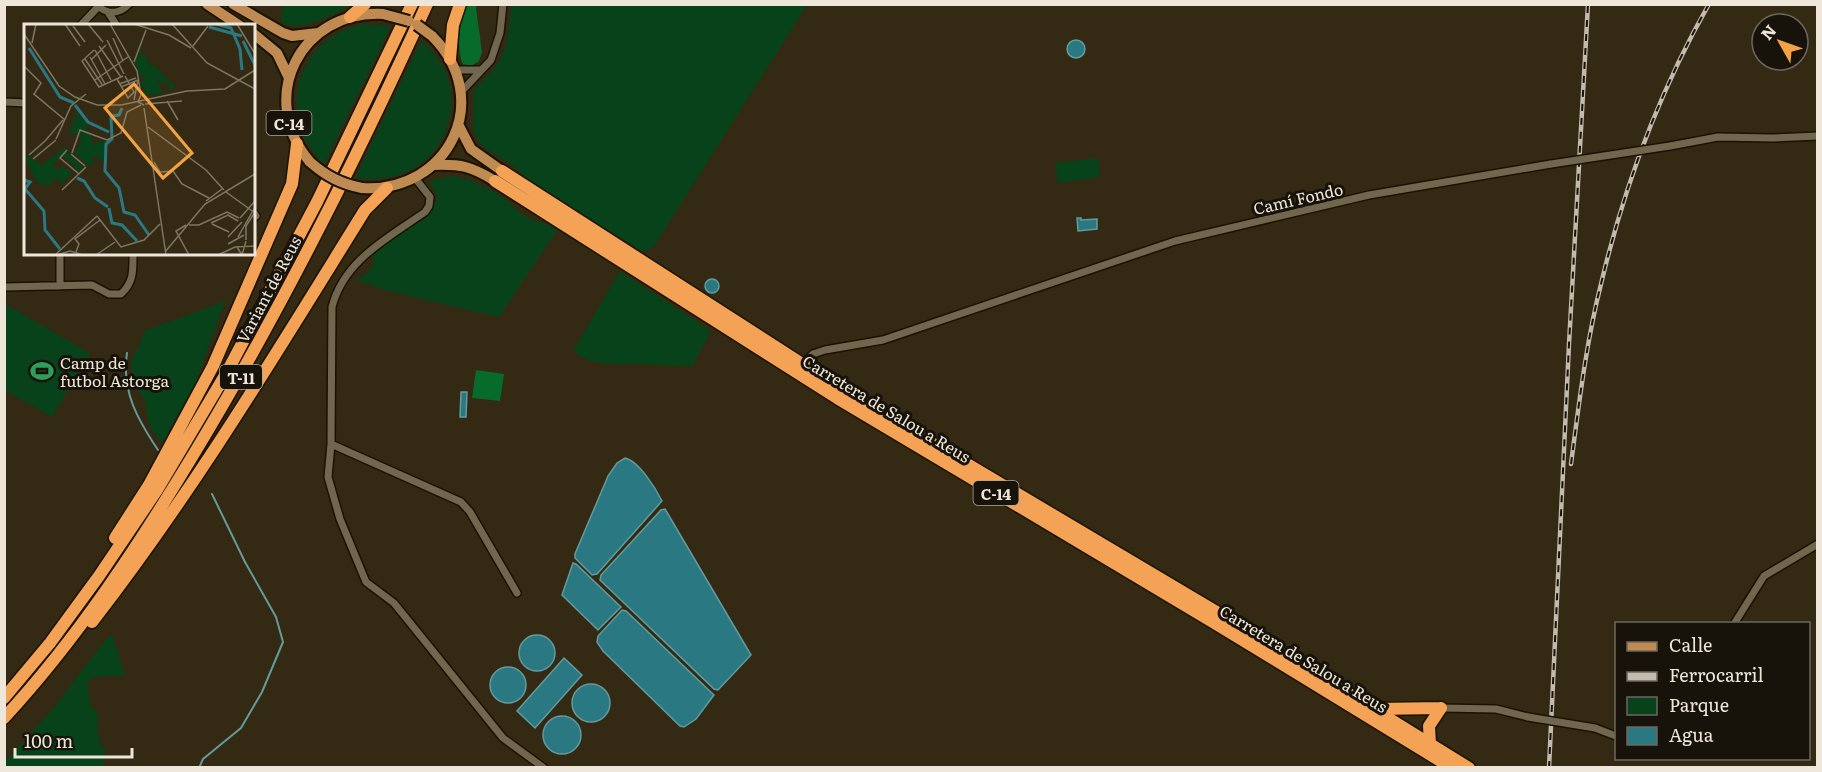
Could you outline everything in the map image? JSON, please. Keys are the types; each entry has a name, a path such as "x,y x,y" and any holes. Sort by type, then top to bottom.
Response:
{"highway":[{"path":"350,17 365,4"},
{"name":"Variant de Reus","path":"4,698 50,643 99,576 157,490 227,372 317,202 412,4"},
{"name":"Variant de Reus","path":"4,718 74,633 111,583 168,497 240,378 330,209 427,4"},
{"path":"453,64 453,25 460,4"},
{"path":"4,698 92,572 149,485 213,366 292,184 297,144"},
{"name":"C-14","path":"499,176 841,389 1218,613 1468,768"},
{"name":"Carretera de Salou a Reus","path":"499,176 837,398 1213,622 1447,766"},
{"path":"74,633 90,625 119,588 256,384 365,210 387,188"},
{"path":"1374,708 1442,708"},
{"path":"1430,744 1429,726 1442,708"}],"main road":[{"path":"233,4 283,33 292,36 319,33"},
{"path":"207,5 237,24"},
{"name":"C-14","path":"361,14 383,14 409,21 432,36 453,64 461,92 458,124 449,146 433,165 415,178 387,188 362,188 335,180 322,172 310,162 297,144 287,115 286,96 289,78 300,54 319,33 333,23 350,17 361,14"},
{"path":"255,35 277,53 289,78"},
{"name":"C-14","path":"458,124 471,149 499,176"},
{"name":"C-14","path":"433,165 450,164 499,176"}],"street":[{"path":"108,12 125,9 129,4"},
{"path":"461,92 491,60 500,33 503,4"},
{"path":"82,24 97,6 108,12 117,24"},
{"path":"117,12 118,24"},
{"path":"453,64 480,70"},
{"path":"4,102 24,103"},
{"name":"Camí Fondo","path":"803,364 813,354 825,350 883,340 1175,241 1369,195 1718,137 1818,136"},
{"path":"415,178 430,197 429,206 425,212 366,253 354,264 335,293 332,307 331,444 328,477 340,519 366,582 394,603 503,738 544,768"},
{"path":"60,255 60,286"},
{"path":"4,287 92,285 109,294 121,294 131,282 133,255"},
{"path":"331,444 461,502 470,512 517,593"},
{"path":"1735,622 1764,576 1818,544"},
{"path":"1442,708 1496,709 1528,717 1595,728 1615,735"}],"green space":[{"path":"283,4 352,5 308,24 290,25 281,22"},
{"path":"464,5 477,5 482,52 479,61 471,66 463,64 456,28"},
{"path":"511,5 807,5 654,246 643,252 546,192 478,141 473,129 473,90 494,69 505,48"},
{"path":"384,25 390,28 324,164 310,147 301,127 297,107 298,87 305,68 316,51 332,37 356,26"},
{"path":"421,41 429,47 443,66 450,84 451,109 441,142 419,165 405,172 390,177 355,178"},
{"path":"1098,158 1100,177 1058,183 1055,163"},
{"path":"454,176 487,188 500,195 524,215 557,230 499,317 388,291 357,280 364,276 374,264 372,253 375,249 431,212 437,198 430,182"},
{"path":"620,271 711,331 692,366 601,363 579,356 573,351"},
{"path":"225,301 195,384 162,443 148,421 145,400 133,384 131,362 136,349 138,349 144,331"},
{"name":"Camp de futbol Astorga","path":"5,304 90,353 52,417 5,390"},
{"path":"476,370 504,374 500,401 472,398"},
{"path":"112,634 125,675 94,677 87,682 91,707 98,714 99,739 106,751 103,767 5,767 5,762 56,705"}],"water":[{"path":"1076,40 1082,43 1085,49 1082,55 1076,58 1070,55 1067,49 1070,43"},
{"path":"1077,218 1097,219 1097,229 1078,231"},
{"path":"709,279 715,279 719,286 715,293 709,293 705,289 705,283"},
{"path":"461,392 467,392 466,417 460,417"},
{"path":"625,458 636,464 662,501 597,574 592,575 575,558 575,554 608,476 617,463"},
{"path":"665,509 751,655 718,690 714,689 600,580 601,575 661,510"},
{"path":"573,563 621,607 598,630 562,595"},
{"path":"622,610 626,611 714,695 696,719 684,727 680,726 603,651 597,642 598,636"},
{"path":"537,635 550,640 555,653 550,666 537,671 524,666 519,653 524,640"},
{"path":"564,658 582,675 535,728 517,711"},
{"path":"508,667 521,672 526,685 521,698 508,703 495,698 490,685 495,672"},
{"path":"591,684 604,690 610,703 604,716 591,722 578,716 572,703 578,690"},
{"path":"562,716 569,717 575,722 580,728 580,742 575,748 569,753 562,754 555,753 549,748 544,742 543,735 544,728 549,722 555,717"}],"waterway":[{"path":"127,353 126,380 129,392 138,416 158,450"},
{"path":"199,768 203,759 241,728 262,692 283,642 276,617 245,562 212,494"}],"railway":[{"path":"1549,768 1588,4"},
{"path":"1571,464 1591,329 1610,248 1632,176 1659,106 1674,71 1709,4"}],"place":[{"name":"Camp de futbol Astorga","path":"42,371"}]}
